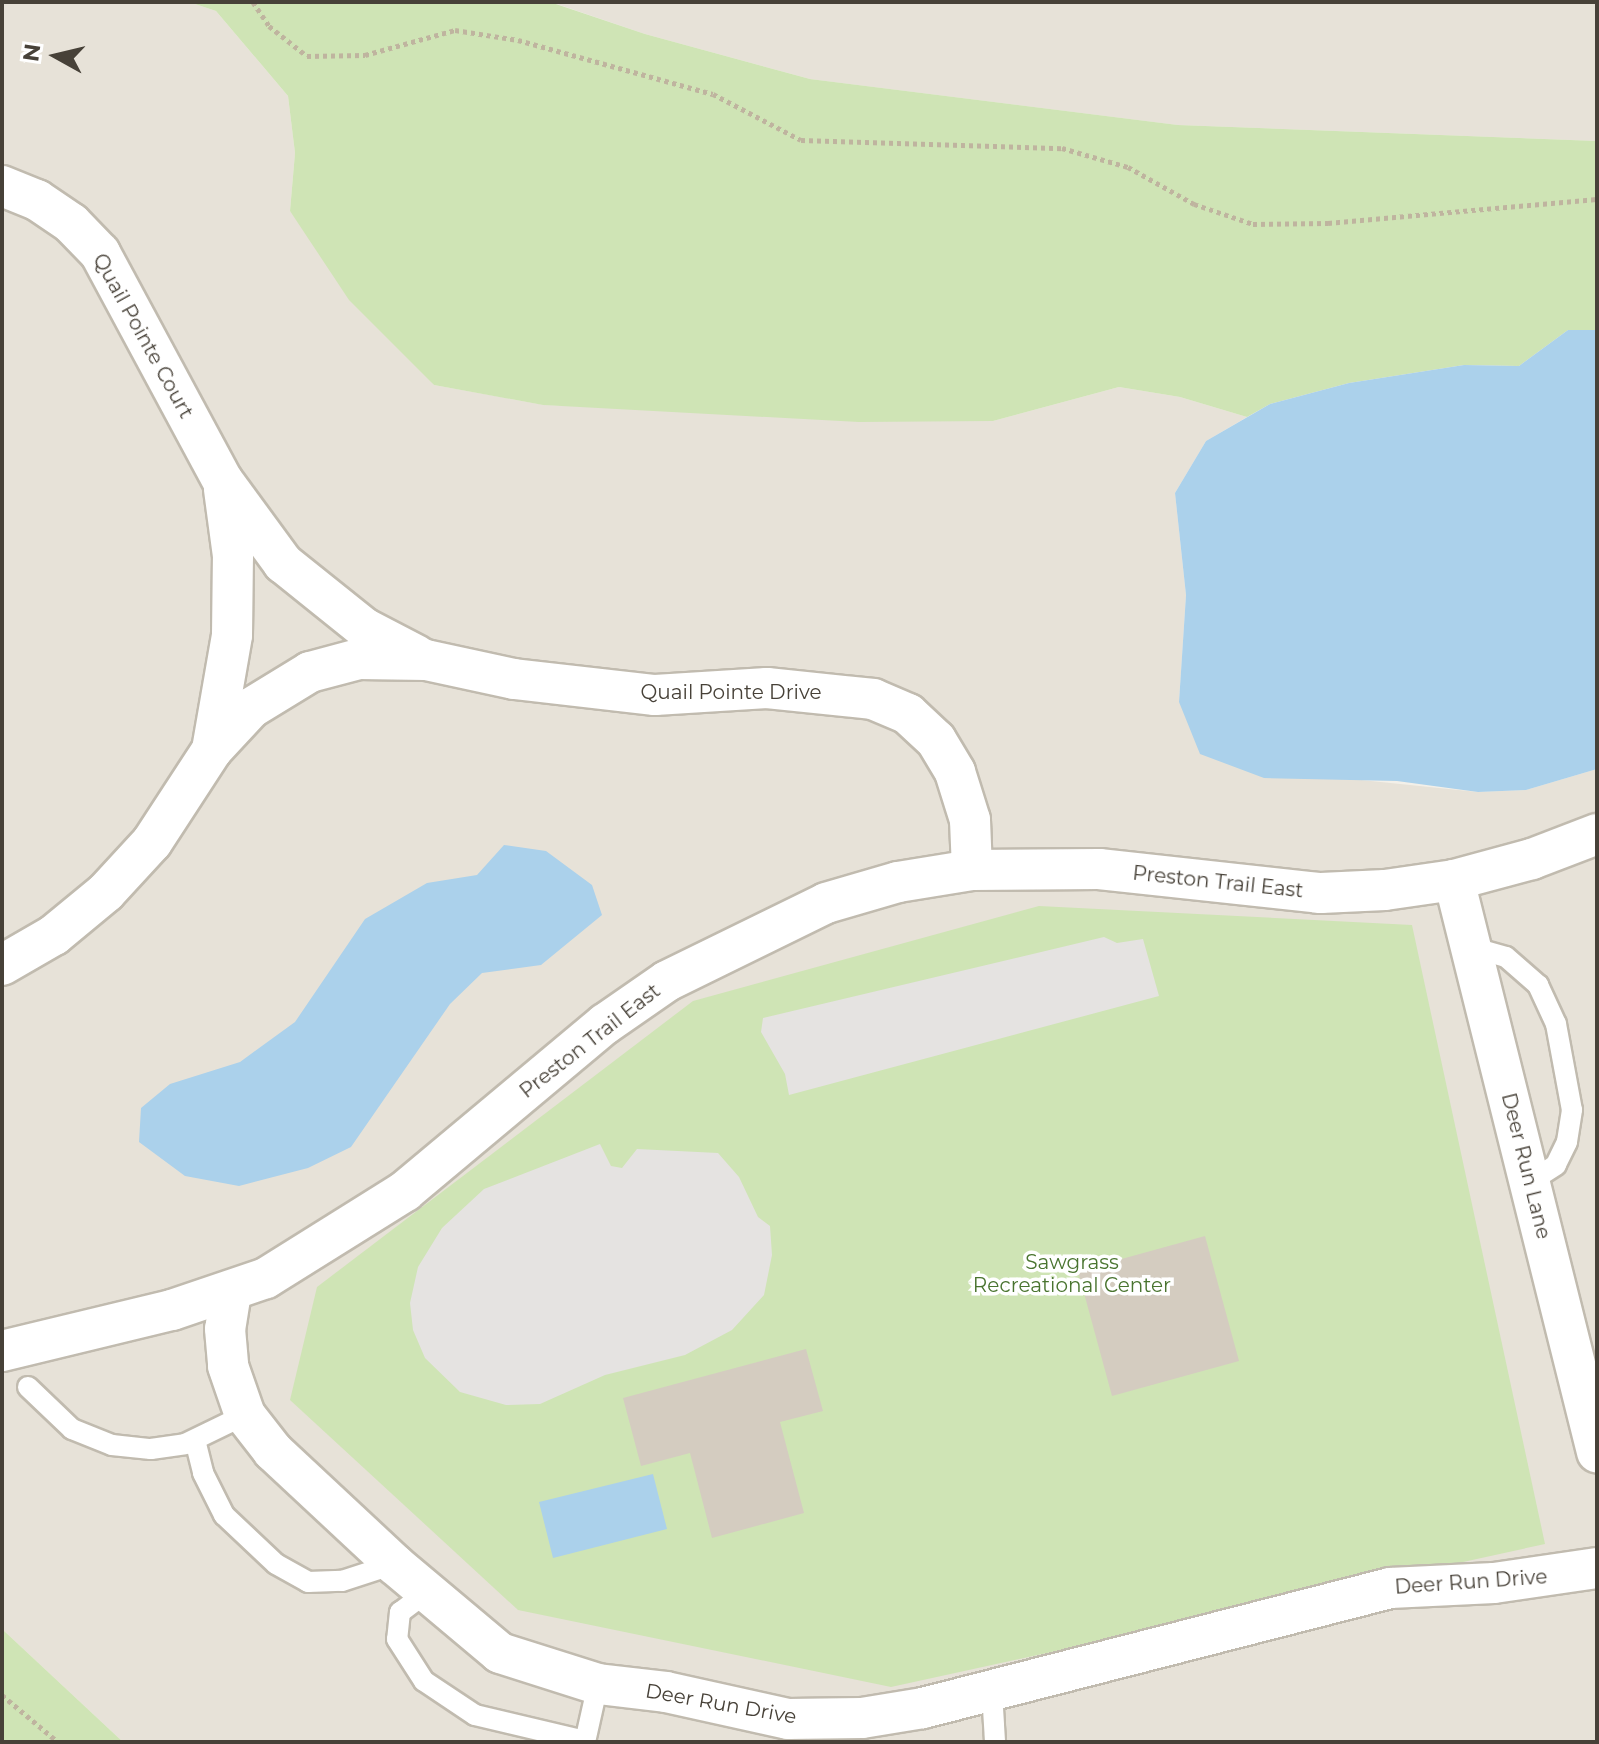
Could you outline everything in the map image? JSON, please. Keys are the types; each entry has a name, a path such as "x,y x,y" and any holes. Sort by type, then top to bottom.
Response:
{"street":[{"name":"Quail Pointe Court","path":"2,186 60,215 100,253 223,481"},
{"name":"Quail Pointe Drive","path":"223,481 283,563 309,587 364,628 426,660"},
{"name":"Quail Pointe Drive","path":"212,750 232,635 233,556 223,481"},
{"name":"Quail Pointe Drive","path":"2,965 54,935 106,892 152,842 212,750 251,708 310,672 359,659 426,660 514,679 655,695 767,688 873,699 908,714 936,740 955,772 970,820 972,870"},
{"name":"Preston Trail East","path":"2,1351 231,1292 316,1250 405,1191 605,1024 667,981 826,903 898,882 972,870 1099,869 1321,893 1454,880 1532,859 1597,834"},
{"name":"Deer Run Lane","path":"1454,880 1597,1452"},
{"name":"Deer Run Drive","path":"231,1292 225,1329 228,1366 245,1415 273,1451 394,1564 500,1653 598,1684 666,1692 786,1730 864,1730 992,1691 1390,1588 1494,1583 1597,1568"}],"lane":[{"path":"1471,947 1506,957 1538,985 1556,1024 1572,1110 1570,1126 1556,1165 1530,1182"},
{"path":"28,1387 72,1429 112,1445 151,1449 195,1440 245,1415"},
{"path":"195,1440 203,1473 224,1515 276,1564 308,1582 342,1581 394,1564"},
{"path":"427,1592 400,1612 397,1639 424,1681 475,1715 585,1741 598,1684"},
{"path":"992,1691 995,1742"}],"path":[{"path":"253,2 269,26 307,56 365,55 455,30 518,40 713,94 801,140 1062,148 1128,167 1194,204 1253,224 1328,223 1597,199"},
{"path":"2,1695 58,1742"}],"shaded area":[{"path":"2,2 189,2 216,11 288,96 295,153 290,211 434,385 544,405 993,421 1119,387 1180,397 1247,417 1206,441 1175,493 1186,595 1179,702 1332,777 1478,792 1526,790 1597,769 1597,1742 123,1742 2,1629"},
{"path":"551,2 1597,2 1597,141 1178,125 810,79 645,34"},
{"path":"1104,937 1117,943 1143,939 1159,996 789,1095 785,1074 761,1032 763,1018"},
{"path":"600,1144 611,1166 622,1168 637,1149 718,1153 739,1177 758,1217 770,1226 772,1255 764,1295 732,1330 685,1355 605,1375 540,1404 506,1405 460,1392 425,1358 413,1330 410,1303 418,1267 442,1228 484,1189"}],"green space":[{"path":"189,2 550,2 645,34 810,79 1178,125 1597,141 1597,330 1568,330 1519,366 1464,365 1349,383 1270,404 1247,417 1180,397 1119,387 993,421 859,422 543,405 434,385 349,300 290,211 295,153 288,96 216,11"},
{"name":"Sawgrass Recreational Center","path":"1039,906 1412,925 1545,1544 891,1687 518,1610 290,1400 317,1287 693,1001"},
{"path":"2,1629 123,1742 2,1742"}],"water":[{"path":"1568,330 1597,330 1597,769 1526,790 1478,792 1397,781 1264,778 1200,754 1179,702 1186,595 1175,493 1206,441 1270,404 1349,383 1464,365 1519,366"},
{"path":"504,845 546,851 592,885 602,915 541,965 482,973 450,1004 351,1147 308,1168 239,1186 185,1176 139,1142 141,1108 170,1084 240,1062 295,1022 365,919 427,883 477,875"},
{"path":"653,1474 667,1529 553,1558 539,1502"}],"building":[{"path":"1205,1236 1239,1361 1112,1396 1078,1271"},
{"path":"806,1349 823,1411 780,1422 804,1513 712,1538 690,1453 641,1466 623,1398"}]}
